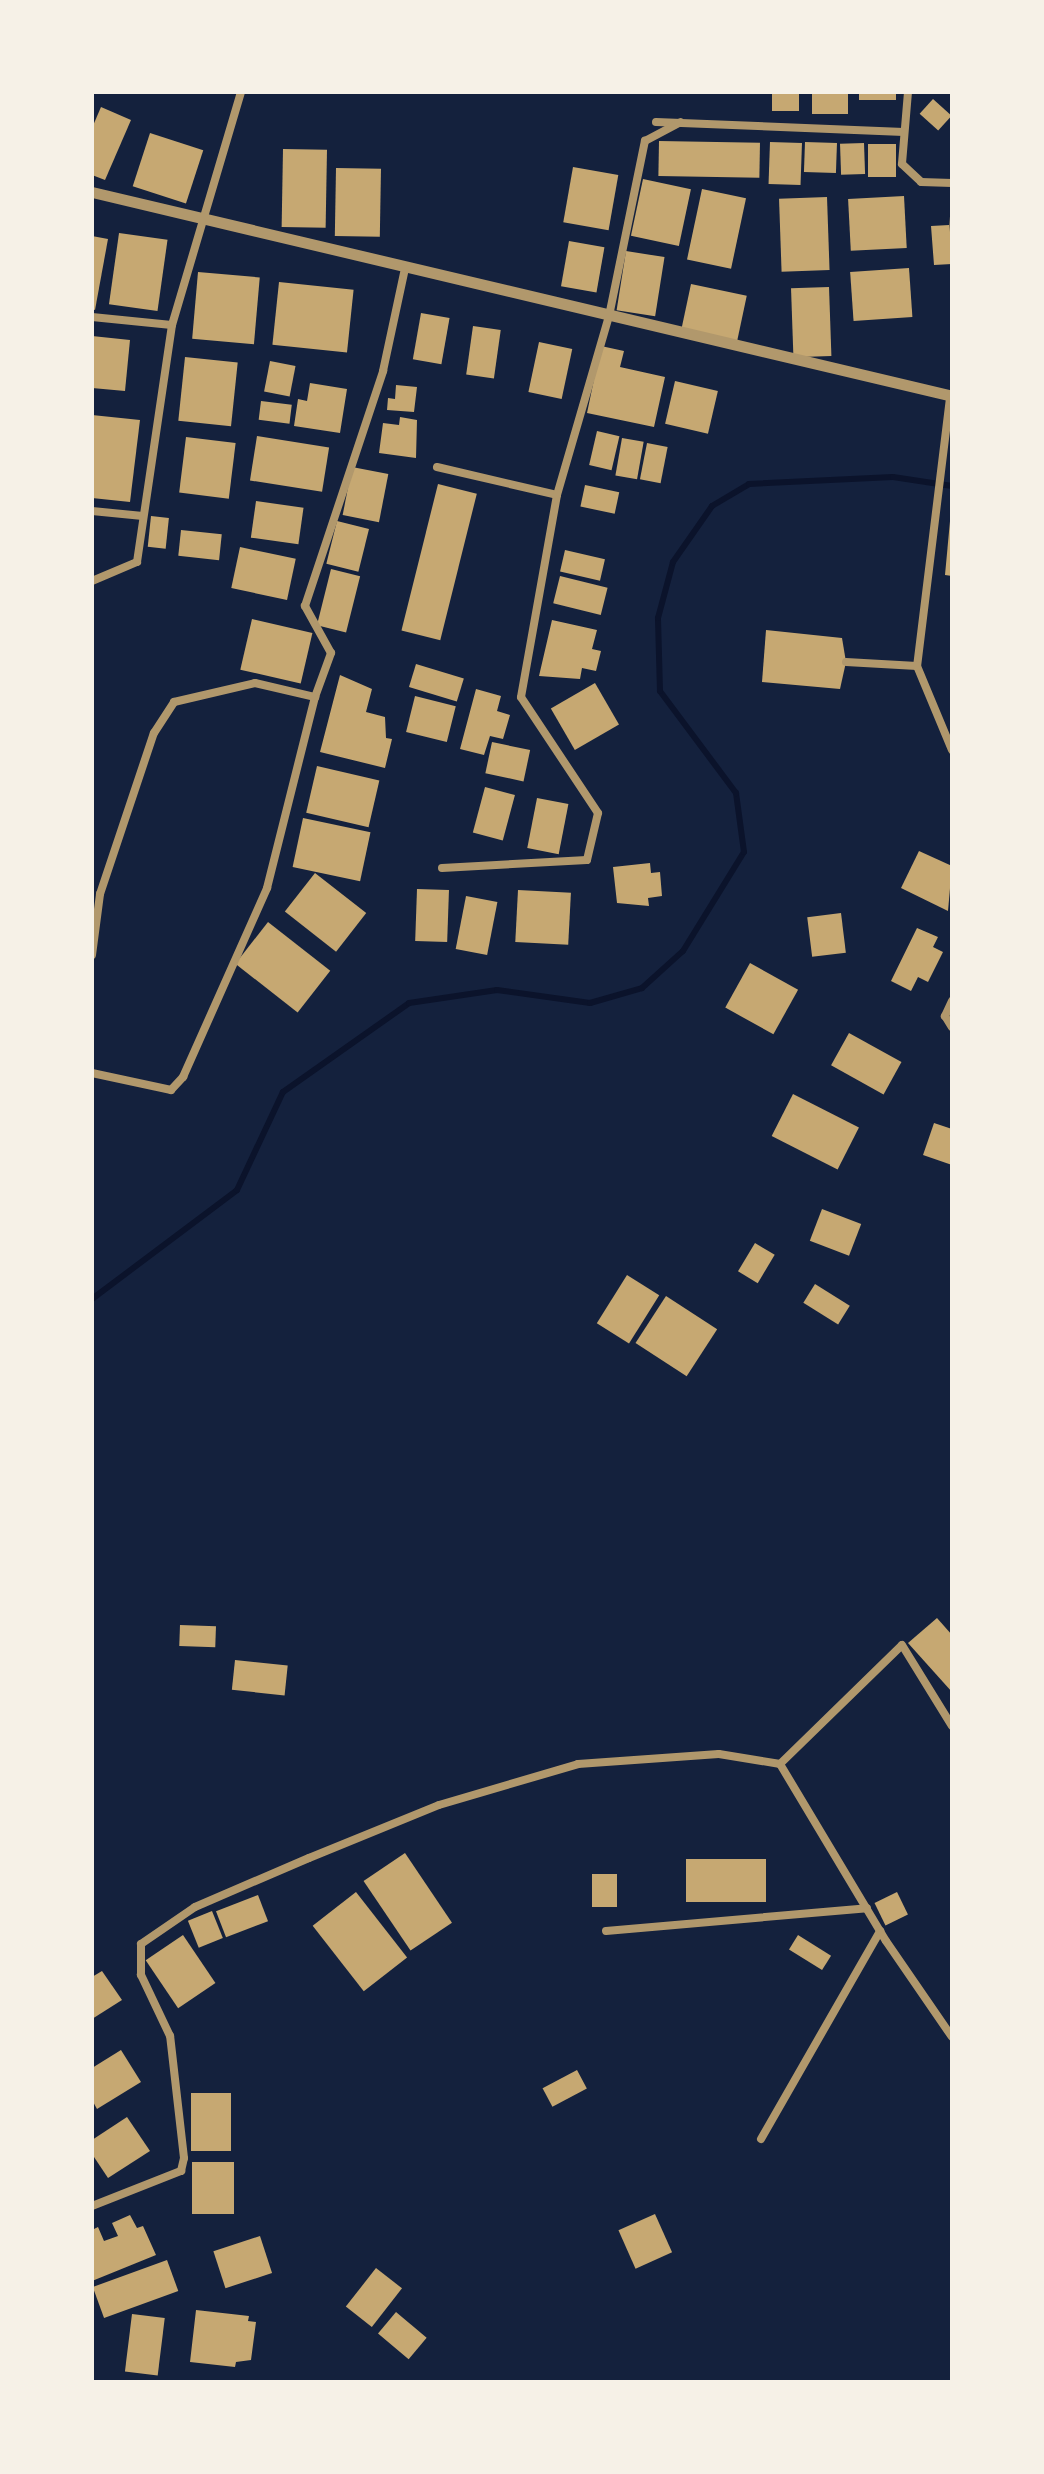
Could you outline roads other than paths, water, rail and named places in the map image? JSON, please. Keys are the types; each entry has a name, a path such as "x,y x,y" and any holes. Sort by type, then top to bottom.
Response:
{"street":[{"path":"92,581 137,562 172,325 200,218 241,92"},
{"path":"908,92 902,164 921,182 952,183"},
{"path":"656,122 904,132"},
{"path":"442,868 587,860 598,813 521,697 557,495 609,316 645,141 680,122"},
{"path":"92,192 951,397 932,567 917,666 952,750"},
{"path":"92,1073 171,1090 183,1077 267,888 315,697 331,653 305,606 383,371 405,268"},
{"path":"92,317 172,325"},
{"path":"437,467 557,495"},
{"path":"92,511 143,516"},
{"path":"846,662 917,666"},
{"path":"92,955 96,893 154,733 174,702 255,683 315,697"},
{"path":"952,1001 945,1016 952,1027"},
{"path":"780,1764 902,1645 952,1726"},
{"path":"92,2206 181,2171 170,2036 141,1975 141,1944 195,1907 439,1805 578,1764 719,1754 780,1764 880,1931 952,2037"},
{"path":"606,1931 867,1908"},
{"path":"761,2139 880,1931"}],"waterway":[{"path":"92,1299 237,1190 283,1092 409,1003 497,990 590,1003 642,988 683,951 744,852 736,793 660,691 658,618 673,562 712,506 749,484 893,477 952,486"}]}
